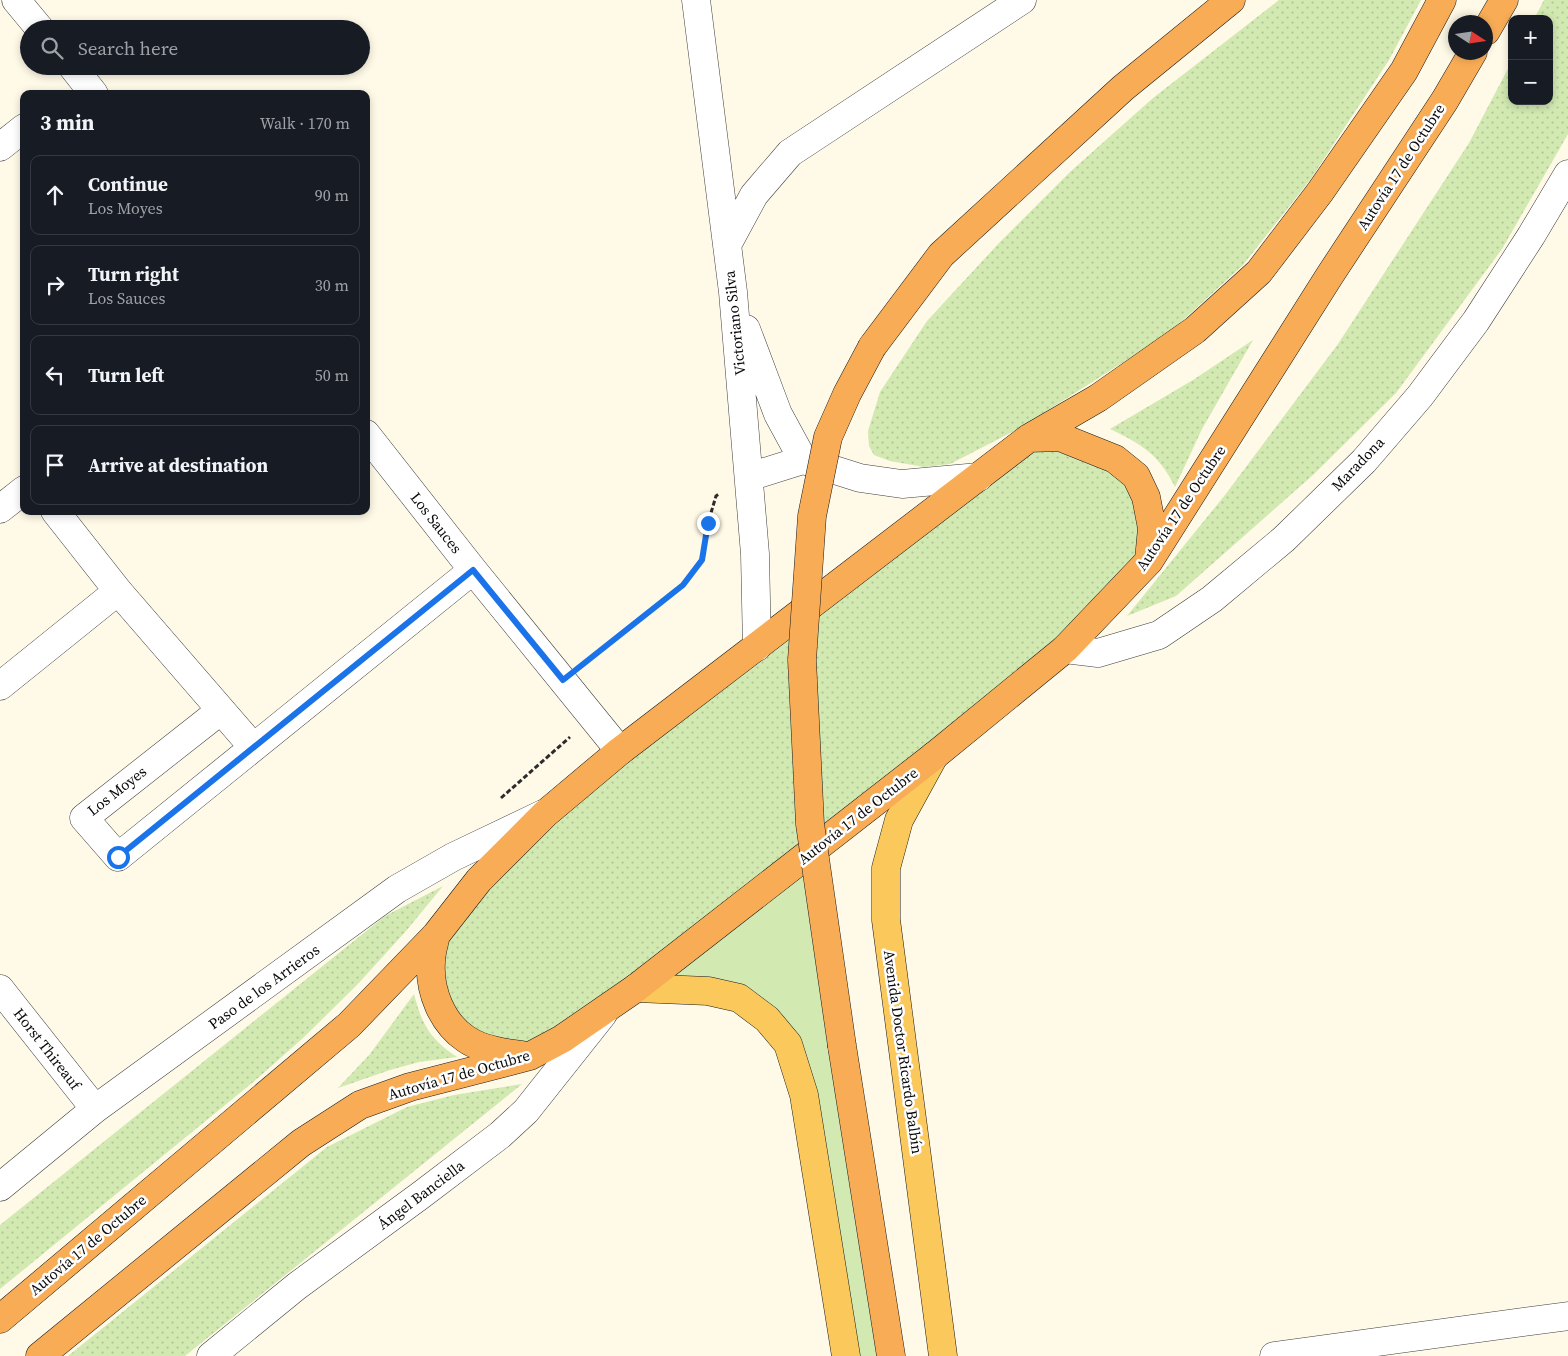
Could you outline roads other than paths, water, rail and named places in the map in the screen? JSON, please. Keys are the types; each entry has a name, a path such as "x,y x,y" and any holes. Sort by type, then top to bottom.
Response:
{"highway":[{"path":"891,1356 842,1046 810,824 802,660 812,516 828,437 847,394 872,347 941,255 1123,88 1231,0"},
{"name":"Autovía 17 de Octubre","path":"0,1319 349,1025 436,936 479,880 545,814 620,751 1029,438 1098,398 1196,330 1259,272 1320,192 1404,71 1442,0"},
{"path":"1493,19 1504,0"},
{"name":"Autovía 17 de Octubre","path":"40,1356 301,1143 360,1105 410,1087 530,1056 562,1039 607,1009 934,756 1065,649 1149,561 1330,275 1445,100 1468,60"},
{"path":"1029,438 1060,437 1116,459 1136,476 1146,497 1152,528 1149,561"},
{"path":"436,936 431,962 433,985 445,1020 466,1040 498,1052 530,1056"}],"main road":[{"name":"Avenida Doctor Ricardo Balbín","path":"934,756 899,820 886,868 886,920 943,1356"},
{"path":"636,988 708,991 739,998 767,1019 788,1044 804,1095 846,1356"}],"street":[{"path":"16,0 33,20"},
{"name":"Victoriano Silva","path":"696,0 733,292 756,554 757,647"},
{"path":"727,245 754,195 790,153 1022,0"},
{"path":"0,147 20,131"},
{"name":"Maradona","path":"1065,649 1098,653 1159,635 1212,599 1284,539 1364,460 1420,396 1476,321 1531,236 1568,174"},
{"path":"733,292 778,414 803,460"},
{"name":"Los Sauces","path":"370,439 473,570 620,751"},
{"path":"749,477 803,460 860,478 902,484 979,477"},
{"path":"0,509 20,493"},
{"path":"58,515 118,591 253,747"},
{"name":"Los Moyes","path":"220,711 84,818 118,857 473,570"},
{"path":"0,686 118,591"},
{"name":"Paso de los Arrieros","path":"0,1187 95,1109 397,889 453,857 545,814"},
{"name":"Horst Thireauf","path":"0,989 95,1109"},
{"name":"Ángel Banciella","path":"211,1356 297,1286 500,1135 526,1111 607,1009"},
{"path":"1274,1356 1568,1316"}]}
